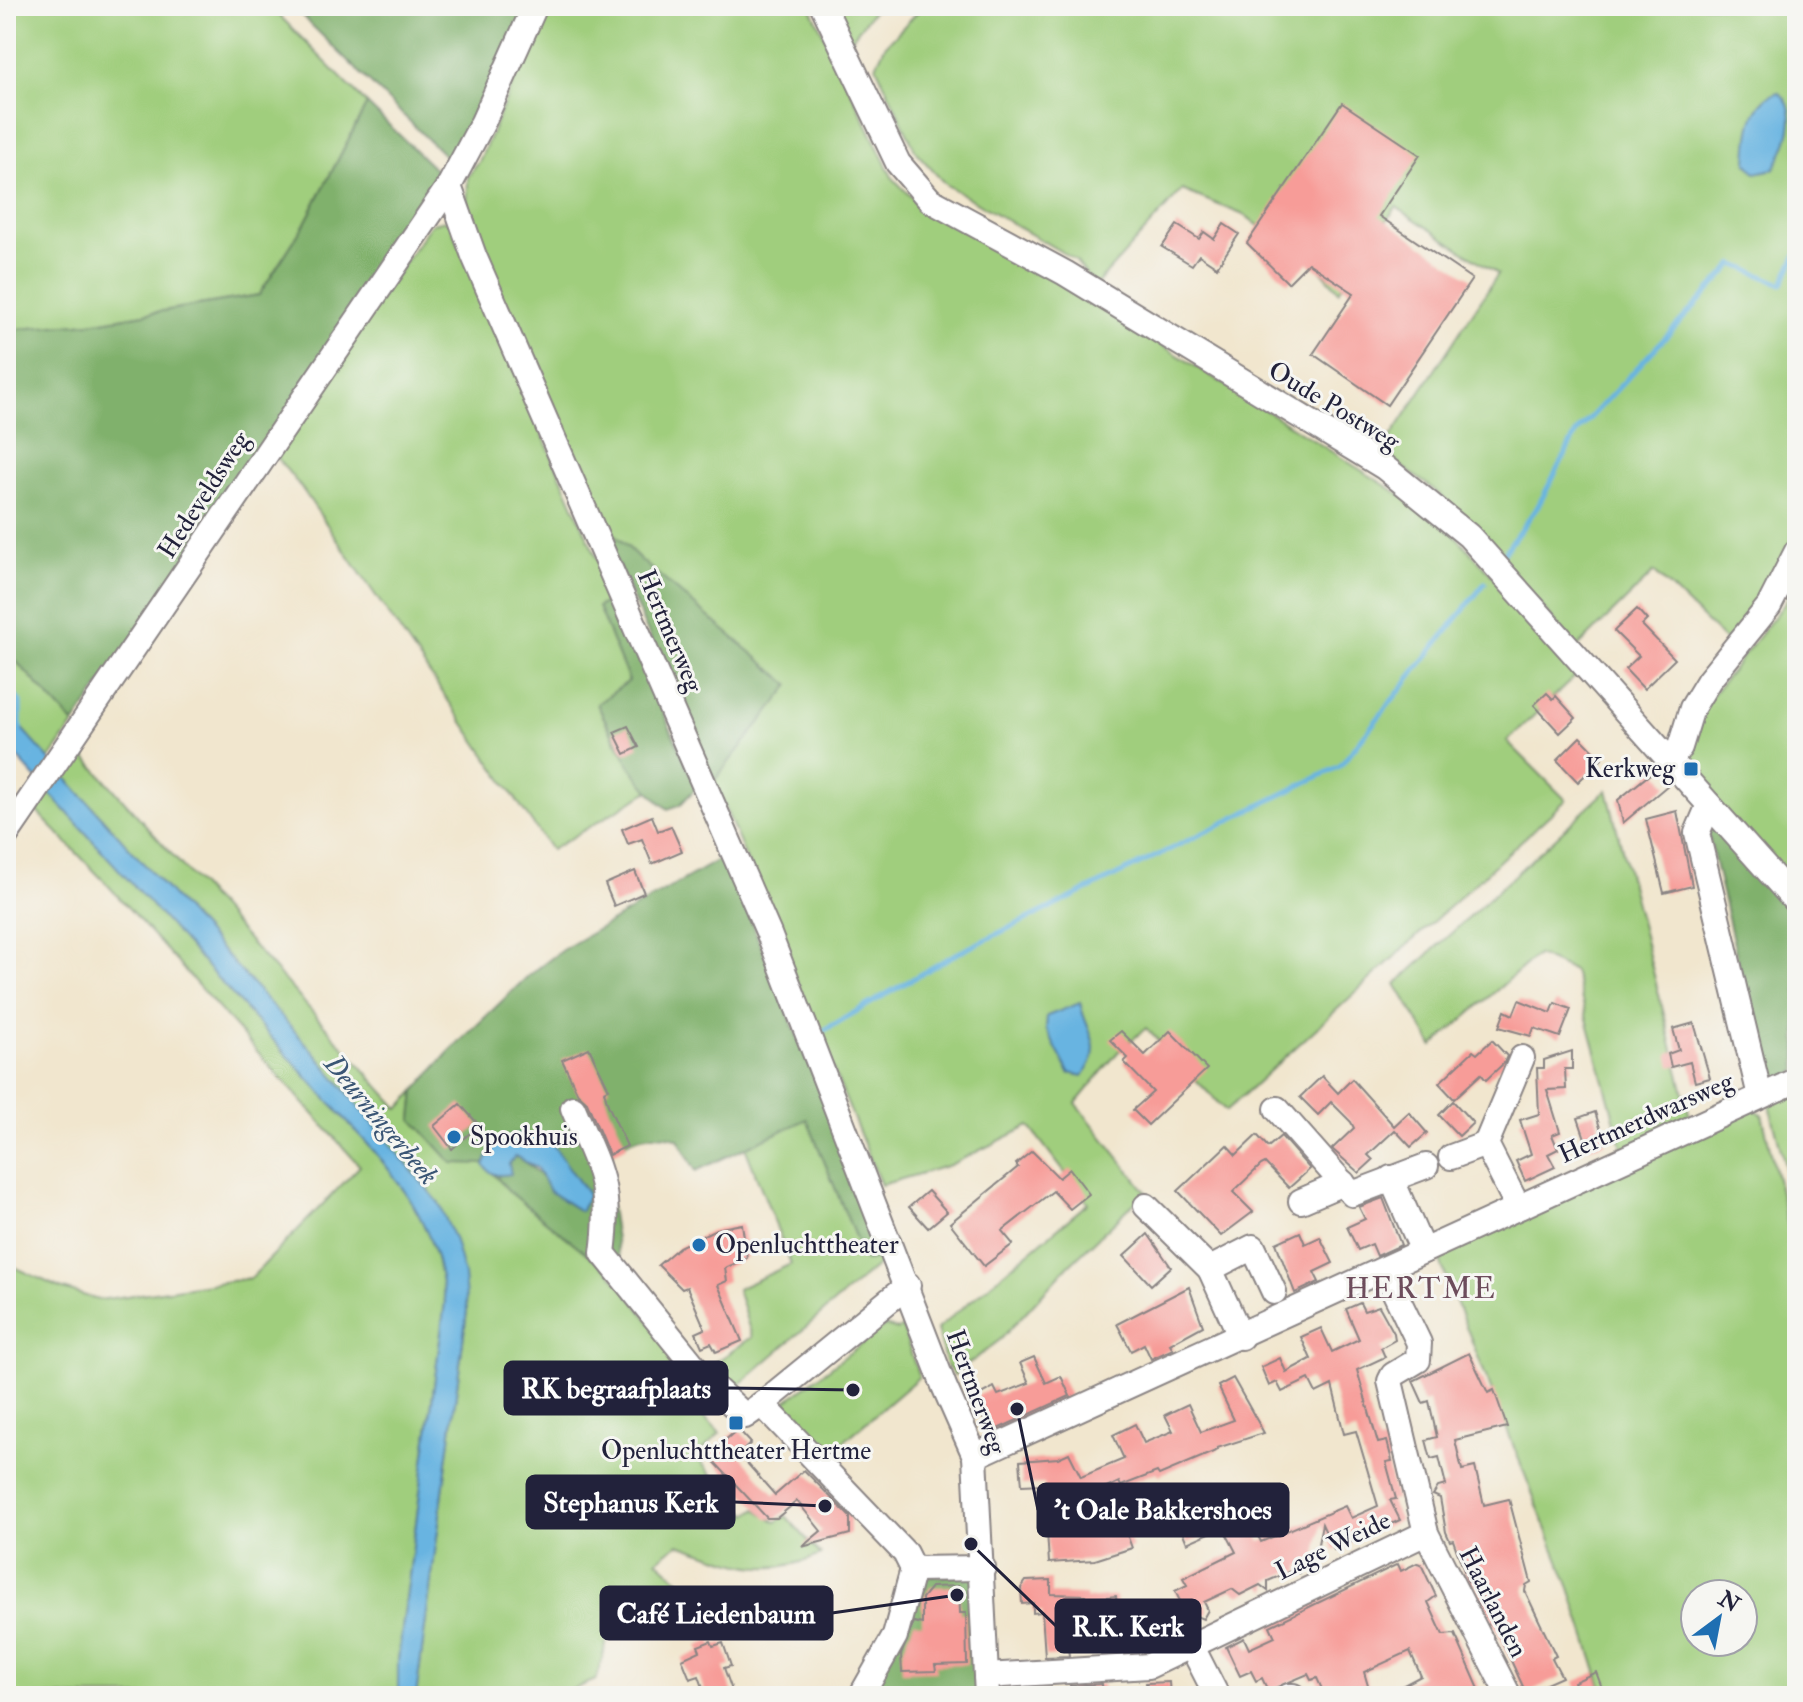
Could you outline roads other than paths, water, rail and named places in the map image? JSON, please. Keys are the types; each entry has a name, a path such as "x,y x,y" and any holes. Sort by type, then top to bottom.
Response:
{"street":[{"path":"449,186 483,122 535,6"},
{"name":"Oude Postweg","path":"823,6 898,163 930,200 1065,273 1384,467 1469,536 1797,903"},
{"name":"Hedeveldsweg","path":"6,835 449,186"},
{"name":"Hertmerweg","path":"449,186 474,256 769,934 908,1285 944,1386 975,1456 983,1568 986,1686"},
{"path":"1670,759 1680,747 1692,708 1709,680 1769,606 1797,551"},
{"path":"1709,805 1697,833 1760,1096"},
{"path":"1451,1157 1486,1144 1522,1058"},
{"name":"Hertmerdwarsweg","path":"975,1456 1241,1337 1797,1080"},
{"path":"573,1108 606,1185 603,1253 703,1377 745,1416 908,1285"},
{"path":"1277,1109 1352,1194 1426,1166"},
{"path":"1486,1144 1518,1207"},
{"path":"1391,1178 1423,1251"},
{"path":"1301,1201 1343,1183"},
{"path":"1146,1206 1210,1269 1241,1337"},
{"path":"1210,1269 1253,1247 1274,1292"},
{"name":"Lage Weide","path":"986,1686 1149,1666 1426,1533 1390,1381 1393,1375 1418,1360 1419,1343 1384,1270"},
{"path":"762,1404 905,1553 913,1569 895,1636 861,1696"},
{"name":"Haarlanden","path":"1426,1533 1509,1696"},
{"path":"913,1569 983,1568"},
{"path":"1191,1645 1217,1696"}],"water":[{"path":"1778,92 1790,109 1790,129 1774,169 1756,173 1747,163 1752,122 1761,104"},
{"path":"6,711 318,1057 439,1203 455,1241 464,1275 467,1311 416,1696 398,1696 398,1660 445,1302 430,1239 412,1203 374,1151 6,745"},
{"path":"1080,1003 1094,1047 1090,1065 1083,1076 1069,1073 1046,1029 1047,1016"},
{"path":"521,1133 551,1142 589,1196 580,1211 549,1191 537,1168 515,1156 509,1164 511,1174 496,1174 487,1169 484,1165 494,1147 507,1137"}],"waterway":[{"path":"1500,558 1538,506 1577,432 1734,264 1782,284 1797,254"},
{"path":"821,1032 952,956 1340,766 1485,583"},
{"path":"6,684 20,702 20,730"}],"place":[{"name":"Kerkweg","path":"1691,769"},
{"name":"Spookhuis","path":"454,1137"},
{"name":"Openluchttheater","path":"699,1245"},
{"name":"RK begraafplaats","path":"853,1390"},
{"name":"'t Oale Bakkershoes","path":"1017,1409"},
{"name":"Openluchttheater Hertme","path":"736,1423"},
{"name":"Stephanus Kerk","path":"825,1506"},
{"name":"R.K. Kerk","path":"971,1544"},
{"name":"Café Liedenbaum","path":"957,1595"}],"district":[{"name":"HERTME","path":"1421,1288"}],"water label":[{"name":"Deurningerbeek","path":"381,1120"}]}
